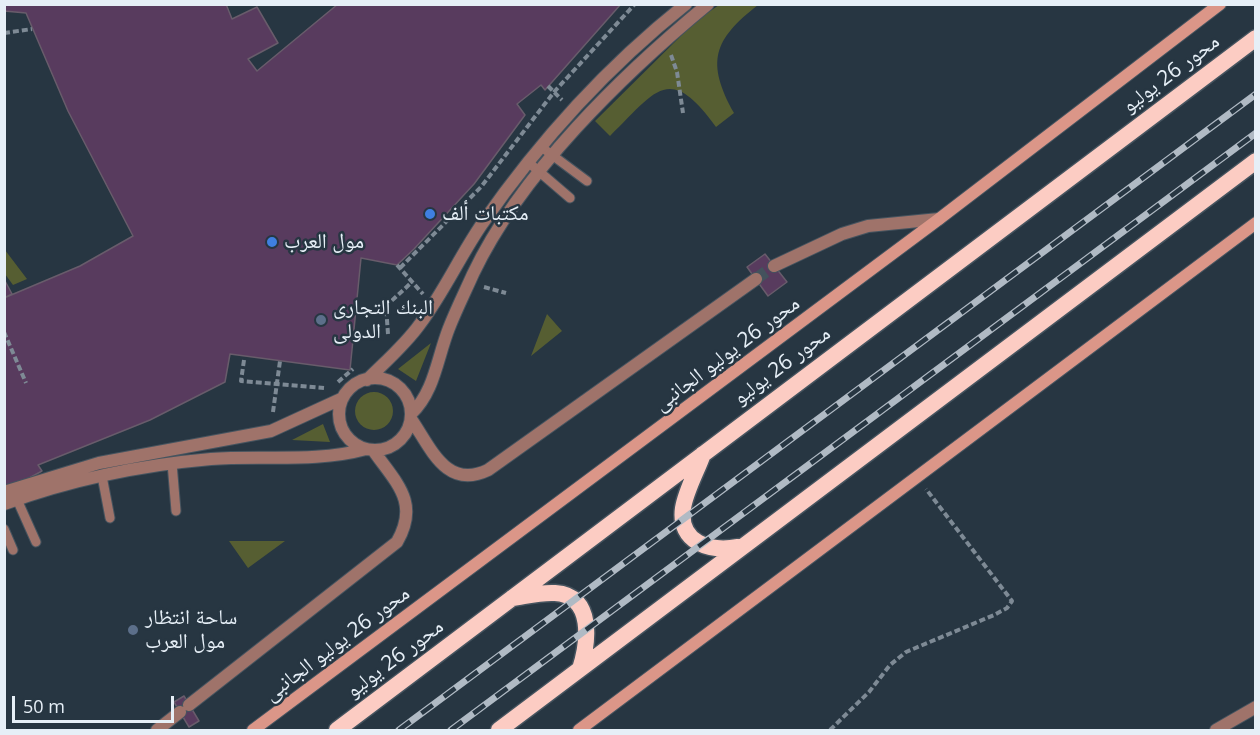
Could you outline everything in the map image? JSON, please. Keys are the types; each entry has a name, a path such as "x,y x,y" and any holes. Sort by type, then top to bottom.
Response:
{"highway":[{"name":"محور 26 يوليو","path":"337,730 1256,38"},
{"path":"499,730 1256,161"},
{"path":"704,453 683,507 683,520 688,532 697,542 708,548 722,550 741,546"},
{"path":"512,598 556,593 570,598 578,606 584,613 587,627 580,669"}],"main road":[{"name":"محور 26 يوليو الجانبى","path":"254,730 939,219 1220,4"},
{"path":"579,730 1256,222"}],"street":[{"path":"4,504 12,493 99,463 270,431 343,398 349,390 367,380 408,340 433,306 482,224 540,146 627,57 686,4"},
{"path":"12,493 212,459 323,457 383,449 402,438 411,416 426,397 449,328 470,284 500,228 539,172 606,98 665,40 708,4"},
{"path":"774,266 842,234 868,226 939,219"},
{"path":"367,380 385,380 400,389 406,397 411,416 448,470 461,476 475,476 488,470 756,279"},
{"path":"157,730 397,542 406,528 408,511 404,495 370,450 353,442 345,433 340,422 343,398"},
{"path":"1216,730 1256,707"}],"lane":[{"path":"540,146 587,181"},
{"path":"528,162 570,198"},
{"path":"172,464 176,511"},
{"path":"102,476 110,518"},
{"path":"12,493 36,542"},
{"path":"4,529 13,550"}],"path":[{"path":"433,306 398,266 481,187 554,92 635,4"},
{"path":"4,33 32,29"},
{"path":"665,40 677,72 682,112"},
{"path":"382,341 389,334 386,306 412,282"},
{"path":"470,284 506,293"},
{"path":"4,332 26,383"},
{"path":"244,360 242,381 276,386 327,388"},
{"path":"270,431 280,361"},
{"path":"336,383 360,363"},
{"path":"830,730 869,692 890,665 906,652 1007,608 1012,601 917,477"}],"green space":[{"path":"719,5 758,5 731,29 719,53 717,66 720,80 734,113 716,127 700,107 686,95 674,89 663,90 639,106 610,136 595,121 697,20"},
{"path":"5,250 27,279 13,285 5,274"},
{"path":"547,314 562,331 531,356"},
{"path":"431,343 416,381 398,369"},
{"path":"374,392 388,397 393,411 388,425 374,430 360,425 355,411 360,397"},
{"path":"323,424 330,442 292,440"},
{"path":"229,541 285,541 248,568"}],"building":[{"name":"مول العرب","path":"4,4 226,4 232,19 257,7 278,43 248,59 257,71 338,4 621,4 545,90 541,85 517,104 525,115 474,184 414,249 397,265 361,258 350,370 230,354 225,382 150,420 38,465 42,471 9,489 4,486 4,298 80,266 133,236 68,111 26,13 4,11"},
{"path":"765,254 787,282 768,296 747,267"},
{"path":"4,279 12,294 4,298"},
{"path":"184,696 199,721 189,727 174,702"}],"tunnel":[{"path":"756,279 774,266"}],"railway":[{"path":"399,730 1256,94"},
{"path":"451,730 1256,133"}],"place":[{"name":"مكتبات ألف","path":"430,214"},
{"name":"مول العرب","path":"272,242"},
{"name":"البنك التجارى الدولى","path":"321,320"},
{"name":"ساحة انتظار مول العرب","path":"133,630"}]}
